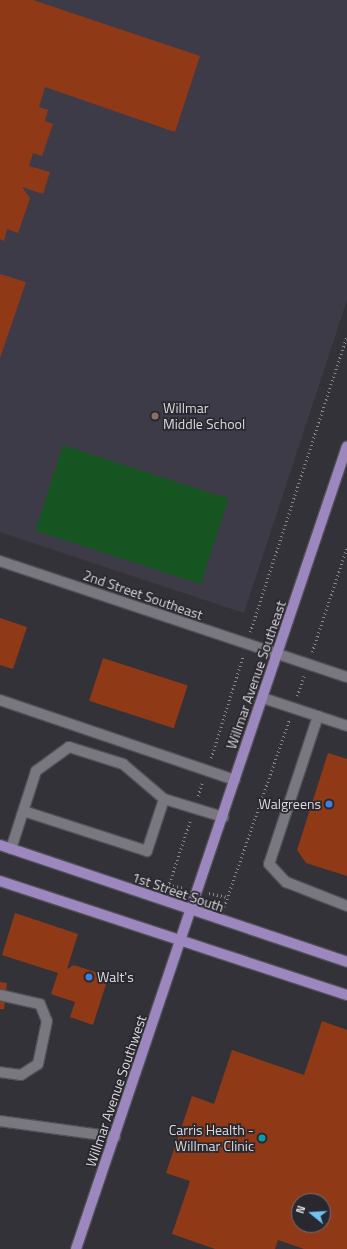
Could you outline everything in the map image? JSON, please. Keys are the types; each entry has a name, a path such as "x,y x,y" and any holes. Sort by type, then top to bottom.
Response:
{"main road":[{"name":"Willmar Avenue Southeast","path":"192,912 347,446"},
{"name":"1st Street South","path":"0,845 192,912 347,962"},
{"path":"0,881 181,942 347,995"},
{"name":"Willmar Avenue Southwest","path":"76,1249 192,912"}],"street":[{"name":"2nd Street Southeast","path":"0,561 277,655 347,677"},
{"path":"263,698 347,726"},
{"path":"0,700 235,780"},
{"path":"318,716 269,864 286,882 347,906"},
{"path":"11,849 36,771 69,747 123,764 164,799 223,817"},
{"path":"24,811 148,851 164,799"},
{"path":"0,995 40,1004 47,1021 38,1064 21,1075 0,1072"},
{"path":"0,1121 115,1138"}],"shaded area":[{"name":"Willmar Middle School","path":"0,0 347,0 347,300 244,613 0,532"}],"green space":[{"path":"63,445 228,499 201,584 35,531"}],"building":[{"path":"0,0 33,0 200,56 175,132 45,87 39,107 48,110 45,121 53,124 42,156 33,153 29,166 50,172 43,194 22,187 30,198 18,233 7,229 4,241 0,239"},
{"path":"0,274 26,282 0,358"},
{"path":"0,618 27,627 13,669 0,665"},
{"path":"103,658 188,686 174,728 89,701"},
{"name":"Walgreens","path":"328,753 347,759 347,876 306,863 297,850"},
{"path":"15,913 78,934 67,969 74,965 101,974 106,984 93,1025 70,1017 75,1002 51,994 58,973 2,955"},
{"path":"0,982 7,983 4,1009 0,1009"},
{"name":"Carris Health - Willmar Clinic","path":"322,1021 347,1030 347,1249 304,1249 278,1240 275,1249 215,1249 172,1234 190,1181 166,1173 192,1096 214,1104 232,1050 304,1075"}],"place":[{"name":"Willmar Middle School","path":"155,416"},
{"name":"Walgreens","path":"329,804"},
{"name":"Walt's","path":"89,977"},
{"name":"Carris Health - Willmar Clinic","path":"262,1138"}]}
